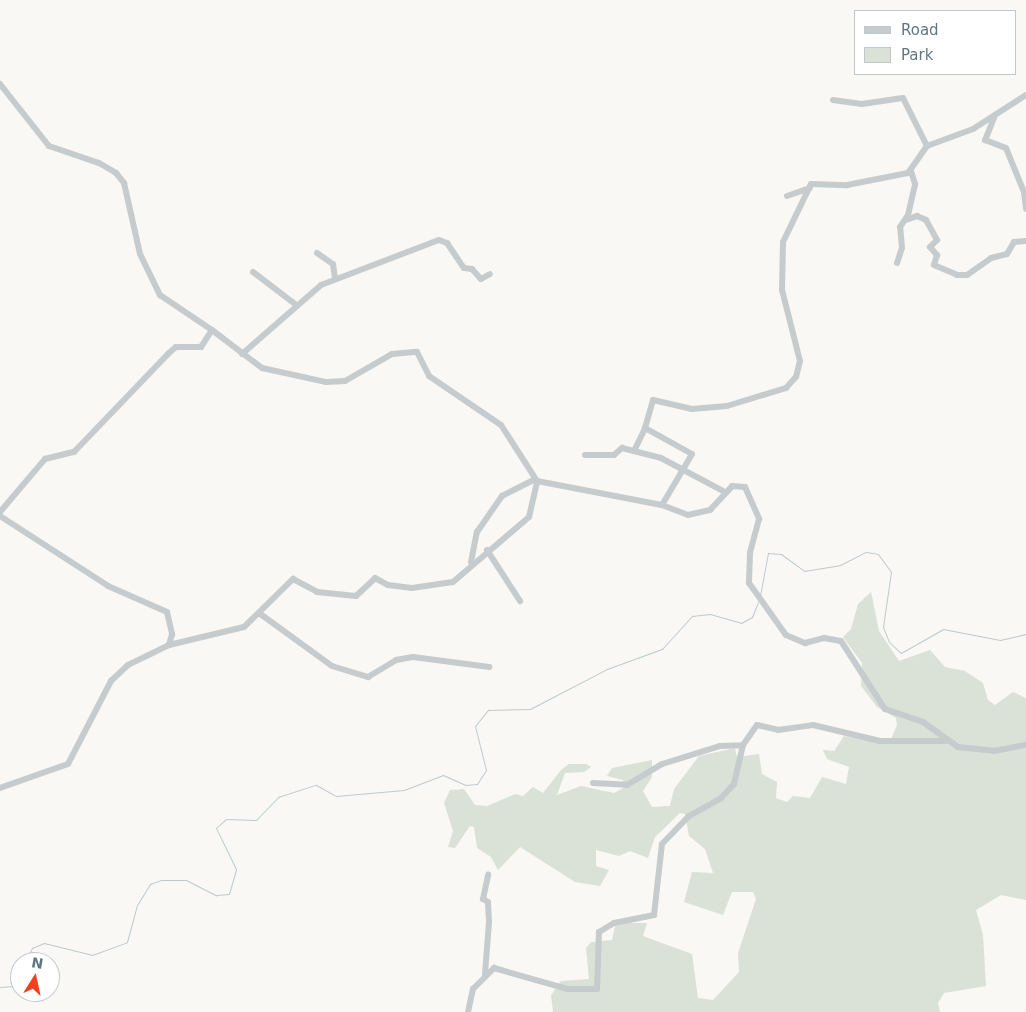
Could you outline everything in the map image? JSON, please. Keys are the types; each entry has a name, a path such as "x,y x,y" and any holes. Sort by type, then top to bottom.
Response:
{"street":[{"path":"0,84 49,146 100,163 116,173 126,188 127,211 141,256 160,295 265,369 335,382 392,354 417,352 429,376 501,425 536,480 529,516 471,562 456,580 441,586 389,586 375,578 356,596 319,593 293,579 259,613 234,630 169,645 128,665 111,681 68,764 0,788"},
{"path":"634,451 645,428 654,399 692,409 727,406 792,384 800,361 782,296 783,242 814,182 847,185 911,171 927,146 995,117 1026,95"},
{"path":"834,100 862,104 903,98 927,146"},
{"path":"995,117 985,140 1006,148 1024,192 1026,209"},
{"path":"897,263 902,248 900,227 906,220 915,184 911,171"},
{"path":"787,196 810,188"},
{"path":"906,220 920,216 926,220 938,241 930,247 937,255 934,265 957,275 968,275 991,258 1007,254 1014,242 1026,241"},
{"path":"242,354 296,304 335,279 439,240 447,243 464,268 472,269 482,279 490,274"},
{"path":"316,253 333,264 335,279"},
{"path":"253,272 296,304"},
{"path":"0,512 45,458 74,452 169,352 176,347 201,347 212,330"},
{"path":"645,428 691,451 662,505"},
{"path":"585,455 615,455 620,448 634,451 680,469 723,492"},
{"path":"471,562 477,532 502,496 536,480 662,505 688,515 702,514 714,507 723,492 736,485 745,488 758,511 749,561 749,583 766,611 798,641 841,641 885,709 923,722 948,741 971,750 1024,744"},
{"path":"0,516 108,586 167,612 172,634 169,645"},
{"path":"487,550 520,602"},
{"path":"259,613 332,666 368,677 396,660 413,657 489,667"},
{"path":"468,1012 473,989 486,974 497,968 567,989 597,989 599,932 614,923 654,915 662,844 689,816 721,798 734,784 743,745 758,725 778,730 813,725 880,741 948,741"},
{"path":"593,783 627,785 662,764 720,746 743,745"},
{"path":"486,974 489,922 488,902 483,899 488,875"}],"green space":[{"path":"871,592 879,631 899,661 930,650 945,667 965,671 983,683 988,700 995,705 1013,692 1026,698 1026,900 1001,895 976,910 983,935 986,986 944,993 938,1003 940,1012 553,1012 551,995 561,981 589,979 586,948 591,942 612,940 615,926 626,923 647,923 643,936 692,954 698,998 713,1000 739,972 738,953 756,899 753,892 732,892 723,915 684,902 692,872 713,873 705,849 689,836 685,814 680,813 655,837 648,858 630,851 619,856 596,850 596,866 609,870 600,886 575,882 520,847 498,870 491,857 477,848 474,827 470,826 455,848 448,847 453,831 444,803 450,790 464,789 475,805 487,806 515,794 523,796 533,787 543,793 561,770 569,764 586,764 591,767 584,772 565,773 557,795 581,786 614,793 623,788 623,780 607,776 612,768 652,760 652,777 643,791 652,807 670,806 674,789 699,756 735,748 737,757 759,754 762,774 777,782 776,798 787,802 793,796 810,798 822,777 846,784 849,767 827,759 823,750 834,751 844,736 889,744 897,725 896,718 877,707 861,686 862,663 843,637 851,629 858,604"}],"waterway":[{"path":"760,596 768,553 781,554 804,571 840,565 866,552 878,554 891,572 883,627 889,642 901,653 943,629 1000,640 1026,634"},
{"path":"30,952 32,948 44,943 92,955 127,942 137,905 150,884 161,880 186,880 216,895 229,894 236,869 216,828 226,819 256,820 278,797 316,785 336,796 404,790 443,775 465,785 477,784 486,770 475,726 488,710 530,709 607,669 662,649 692,616 710,614 741,623 752,617 758,602"},
{"path":"0,987 10,986"}]}
